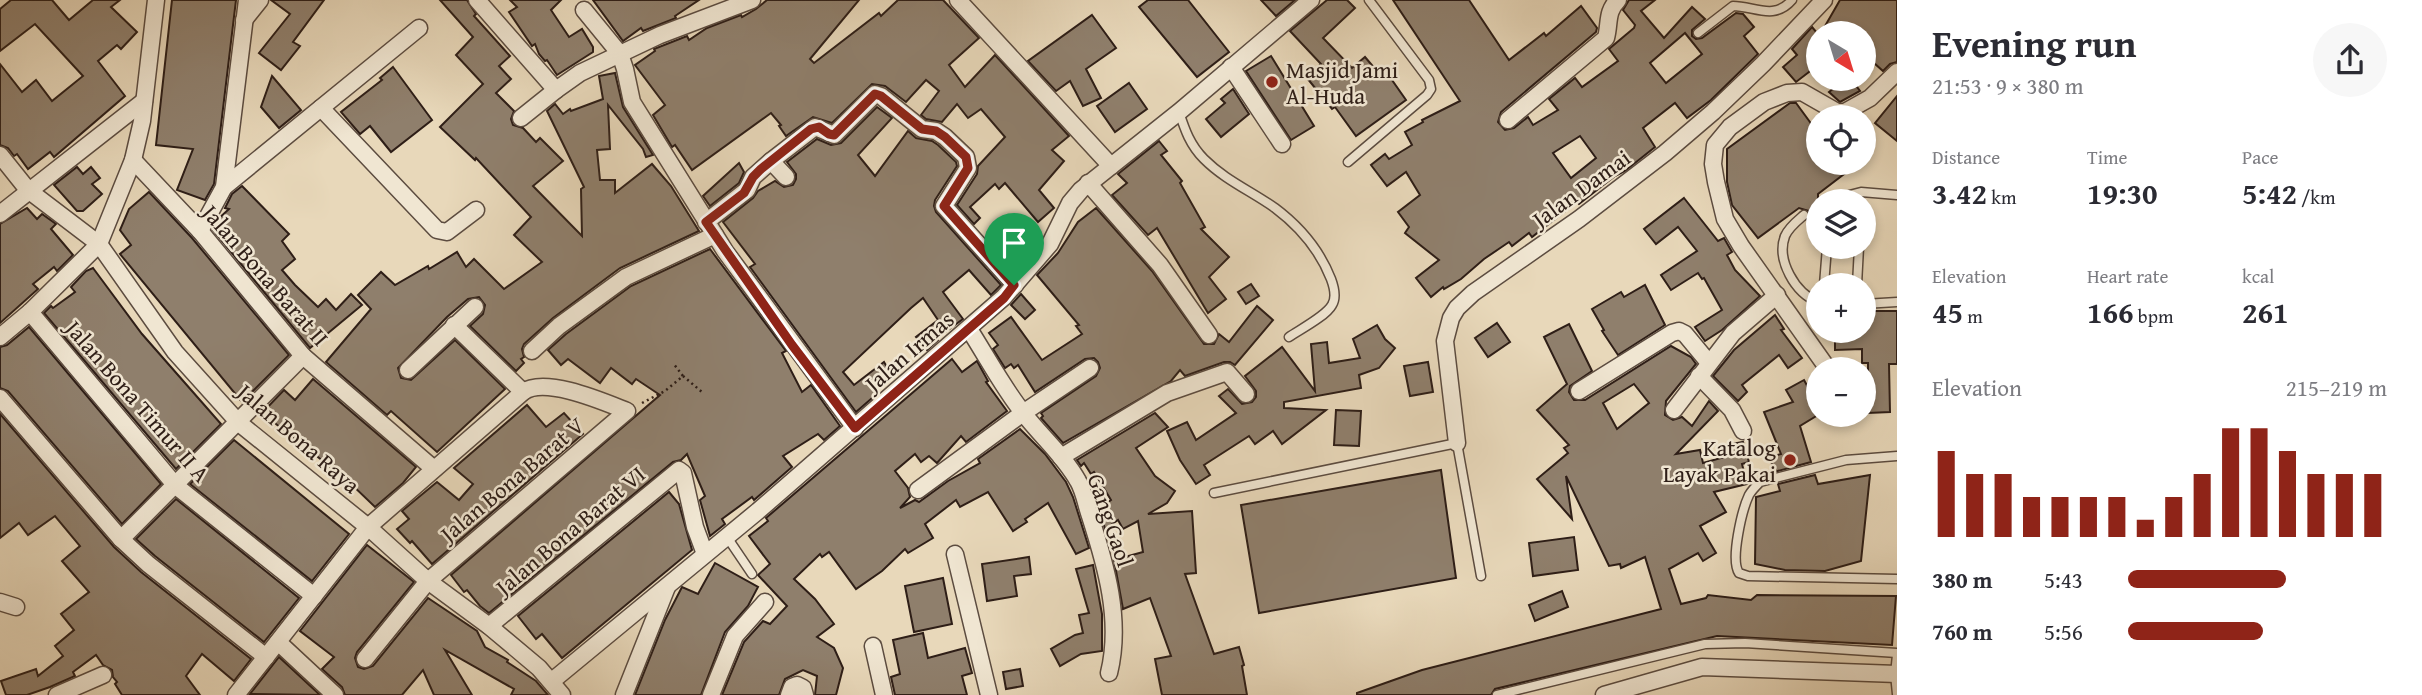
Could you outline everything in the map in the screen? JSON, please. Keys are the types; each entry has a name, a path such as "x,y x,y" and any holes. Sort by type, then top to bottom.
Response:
{"street":[{"path":"0,337 30,312 99,244 133,160 144,101 156,0"},
{"path":"200,231 224,187 247,0"},
{"path":"244,20 260,0"},
{"path":"477,0 556,90"},
{"path":"521,118 580,73 684,26 752,0"},
{"path":"958,0 1111,166"},
{"name":"Jalan Irmas","path":"624,695 668,585 969,329 1014,285 1050,244 1070,203 1088,183 1179,112 1311,0"},
{"path":"1508,120 1606,38 1609,28 1607,18 1618,0"},
{"name":"Jalan Damai","path":"1457,443 1445,341 1451,318 1457,308 1473,293 1665,153 1763,64 1824,0"},
{"path":"584,10 620,54 632,102 711,229 792,345 855,428"},
{"path":"224,187 419,28"},
{"path":"1231,67 1282,144"},
{"path":"1820,357 1725,219 1713,164 1715,145 1730,127 1765,102 1787,93 1802,92 1837,113 1845,112 1870,98 1897,72"},
{"path":"532,351 559,326 626,277 711,229 747,190 753,177 771,161 815,127 834,135 875,94 922,129 936,131 966,157 968,168 944,206 1014,285"},
{"path":"0,214 144,101"},
{"path":"321,108 437,230 447,232 476,209"},
{"name":"Jalan Bona Raya","path":"0,155 29,190 99,244 175,352 239,423 368,527 428,581 489,626 552,681 562,695"},
{"name":"Jalan Bona Barat II","path":"133,160 200,231 303,356 434,469"},
{"path":"771,161 786,177"},
{"path":"1088,183 1160,265 1209,335"},
{"path":"1674,410 1733,333 1777,295"},
{"path":"408,370 475,307"},
{"name":"Jalan Bona Timur II A","path":"30,312 176,486 314,596"},
{"path":"454,325 523,392"},
{"name":"Gang Gaol","path":"969,329 1023,413 1079,482 1110,590 1115,634 1109,673"},
{"path":"1579,391 1679,331 1685,334 1704,370 1743,431"},
{"path":"121,539 303,356"},
{"path":"918,490 1090,368"},
{"path":"1061,457 1167,393 1216,374 1227,372 1246,394"},
{"path":"236,695 368,527 523,392 533,387 556,388 627,411"},
{"path":"0,398 121,539 148,564 266,657"},
{"name":"Jalan Bona Barat V","path":"365,659 428,581 627,411"},
{"name":"Jalan Bona Barat VI","path":"489,626 681,470 695,527 705,554"},
{"path":"955,554 989,695"},
{"path":"552,681 668,585"},
{"path":"711,695 735,636 765,602"},
{"path":"278,642 335,695"},
{"path":"873,646 884,695"},
{"path":"1604,695 1702,667 1896,674"},
{"path":"57,695 103,675"},
{"path":"789,695 792,687 797,685 803,688 805,695"}],"lane":[{"path":"1348,162 1431,89 1429,80 1369,0"},
{"path":"1698,33 1733,6 1767,12 1778,10 1792,0"},
{"path":"1179,112 1192,146 1202,158 1218,173 1285,217 1314,246 1326,265 1334,288 1334,304 1289,337"},
{"path":"1876,196 1897,195"},
{"path":"1804,215 1784,237 1784,257 1795,284 1806,294"},
{"path":"1876,303 1897,302"},
{"path":"1214,493 1457,443 1481,576"},
{"path":"1897,456 1846,460 1760,482 1750,492 1742,514 1735,565 1739,573 1748,576 1897,579"},
{"path":"727,537 752,574"},
{"path":"1497,695 1705,644 1745,643 1897,654 1897,694"}],"path":[{"path":"673,363 683,376 702,392"},
{"path":"627,411 665,391 683,376"}],"building":[{"path":"11,0 52,0 69,20 93,0 120,0 111,7 137,32 121,49 117,45 98,61 125,96 54,157 50,152 28,169 17,154 14,156 8,148 0,145 0,64 22,92 36,80 52,101 83,76 35,24 0,51 0,9"},
{"path":"172,0 236,0 214,184 205,200 177,190 193,149 156,145"},
{"path":"271,0 324,0 293,42 300,46 281,70 259,53 290,14"},
{"path":"440,0 467,0 476,14 474,16 510,56 499,66 511,79 496,93 514,111 511,119 513,125 523,128 536,142 540,138 563,161 533,186 582,236 581,189 584,187 547,111 555,104 563,114 570,109 571,111 603,99 599,76 615,73 623,107 653,155 646,157 643,149 608,105 610,149 597,150 600,180 615,180 615,193 652,164 671,186 699,231 620,268 553,318 524,344 524,357 521,359 524,363 516,371 470,326 483,314 485,305 479,297 468,299 398,368 401,378 411,380 455,340 505,389 437,452 391,411 387,415 326,362 371,309 358,295 381,272 395,285 457,252 466,267 474,259 504,289 542,262 514,235 531,217 476,158 475,160 440,127 483,84 456,55 473,37"},
{"path":"510,0 561,0 551,10 569,37 582,29 593,47 593,52 557,75 547,60 539,54 535,44 532,46 509,12 517,7"},
{"path":"593,0 699,0 675,16 676,18 643,31 641,28 623,41"},
{"path":"767,0 859,0 810,59 814,63 879,13 881,16 898,0 943,0 979,38 949,65 965,87 995,55 1069,136 1052,150 1064,161 1039,190 1054,208 1038,222 1005,183 999,189 995,184 970,207 980,218 974,224 957,205 977,174 978,166 1005,137 981,109 968,118 957,104 942,122 926,119 921,115 939,91 926,80 906,102 885,86 872,84 832,123 813,117 786,136 771,113 692,170 675,145 672,147 653,115 665,105 635,65 655,51 654,49 687,36 689,40 707,28 741,15 742,17"},
{"path":"1148,0 1188,0 1229,52 1197,77 1139,7"},
{"path":"1261,0 1295,0 1276,16"},
{"path":"1327,0 1347,0 1355,8 1323,38 1352,68 1365,57 1382,77 1387,73 1406,100 1356,136 1335,107 1332,109 1307,78 1321,64 1290,31"},
{"path":"1393,0 1469,0 1509,60 1544,33 1546,36 1581,6 1597,28 1596,32 1501,112 1498,122 1505,130 1514,128 1528,117 1533,125 1558,110 1549,99 1575,78 1582,87 1618,61 1609,49 1634,28 1635,25 1623,10 1629,0 1655,0 1641,11 1664,38 1692,7 1705,19 1692,30 1692,36 1696,39 1702,38 1736,13 1743,14 1754,27 1744,36 1758,54 1711,100 1687,118 1675,103 1643,128 1655,147 1532,237 1529,233 1512,246 1509,242 1461,279 1444,289 1443,287 1431,297 1416,278 1439,260 1405,233 1409,227 1398,212 1420,195 1406,172 1387,186 1371,165 1385,154 1389,159 1412,145 1405,132 1423,122 1422,120 1460,101","holes":["1685,33 1702,54 1666,83 1650,63","1580,136 1596,158 1571,178 1553,153"]},
{"path":"1840,0 1897,0 1897,62 1890,64 1883,71 1876,65 1876,21 1828,21"},
{"path":"1092,15 1116,48 1086,69 1101,98 1083,106 1070,81 1056,91 1028,61"},
{"path":"1806,34 1806,74 1796,82 1783,67 1797,55 1792,49"},
{"path":"1271,56 1314,126 1291,140 1246,71"},
{"path":"393,67 432,120 391,152 370,126 360,134 341,112 382,80 380,78"},
{"path":"272,76 301,110 279,128 261,107"},
{"path":"1129,83 1147,109 1115,132 1097,106"},
{"path":"1233,89 1249,114 1221,137 1206,119 1225,103 1221,99"},
{"path":"1830,91 1860,91 1840,102"},
{"path":"1897,96 1897,141 1876,122"},
{"path":"1790,103 1796,103 1806,117 1806,175 1843,175 1825,189 1806,189 1806,210 1799,208 1758,238 1732,205 1727,182 1727,149"},
{"path":"877,107 892,118 858,155 875,176 908,131 916,138 938,145 957,166 935,200 936,212 1001,285 991,295 969,270 943,292 963,319 937,338 927,350 916,337 938,320 923,298 911,308 843,372 854,385 884,362 891,374 873,384 879,392 856,412 750,267 755,264 723,222 758,191 775,181 784,187 793,185 796,174 787,162 817,139 831,145 841,143"},
{"path":"1159,141 1167,151 1161,155 1182,181 1180,183 1205,227 1201,229 1229,257 1209,277 1226,299 1208,313 1157,228 1148,235 1112,195 1127,183 1118,174"},
{"path":"739,163 744,172 739,183 710,206 703,196"},
{"path":"77,167 83,174 91,167 100,178 92,184 102,194 83,211 77,211 54,185"},
{"path":"242,186 289,234 282,241 295,259 282,270 295,285 318,307 326,299 336,310 351,294 362,305 310,348 213,230 218,219 229,209 225,208 232,194"},
{"path":"149,192 192,238 289,355 242,402 120,254 131,245 120,230 129,209"},
{"path":"1684,198 1718,241 1724,238 1732,252 1727,255 1735,270 1760,296 1722,330 1705,341 1695,327 1722,310 1704,278 1698,273 1671,290 1661,275 1697,251 1678,227 1656,244 1644,229"},
{"path":"27,208 37,219 42,214 56,224 51,229 73,255 57,271 54,267 33,284 38,289 0,323 0,224"},
{"path":"1096,208 1152,271 1204,344 1214,344 1219,334 1229,342 1257,306 1273,320 1235,365 1224,362 1185,376 1180,370 1171,381 1063,443 1041,418 1041,413 1096,376 1100,368 1098,362 1094,358 1085,359 1035,392 1018,365 1014,368 1011,364 1005,368 993,349 998,345 989,333 1011,317 1042,360 1082,334 1076,326 1079,325 1037,275 1058,253 1078,222"},
{"path":"710,249 786,351 782,353 802,392 811,385 840,426 824,440 818,434 783,456 792,467 754,500 752,497 722,519 725,524 710,536 700,500 705,496 687,454 681,460 673,462 489,613 467,590 464,592 451,575 660,395 636,379 632,384 611,368 600,383 568,359 561,365 548,350 631,286"},
{"path":"93,268 142,334 221,424 176,469 44,313 75,292 71,287 86,271"},
{"path":"1251,284 1259,296 1246,304 1238,292"},
{"path":"1645,285 1665,325 1618,355 1602,331 1604,330 1592,309 1621,292 1624,297"},
{"path":"1021,294 1035,310 1025,319 1011,305"},
{"path":"1876,311 1897,311 1897,364 1889,364 1890,412 1876,413 1876,357 1862,357 1862,349 1835,350 1835,343 1876,343"},
{"path":"1775,315 1784,329 1781,330 1802,358 1788,368 1779,355 1742,385 1747,392 1738,401 1713,376 1734,350"},
{"path":"1497,323 1510,342 1488,357 1475,338"},
{"path":"1569,324 1592,371 1570,386 1569,392 1574,400 1585,400 1671,346 1691,357 1696,364 1666,401 1665,415 1673,420 1682,417 1692,426 1709,401 1718,411 1676,454 1700,450 1703,463 1728,456 1726,445 1743,442 1749,462 1742,464 1747,484 1714,492 1726,512 1700,526 1716,553 1703,561 1698,553 1669,569 1681,604 1706,598 1708,595 1751,600 1757,595 1896,596 1892,645 1717,636 1495,689 1491,695 1357,695 1422,670 1661,609 1645,557 1621,568 1620,564 1609,566 1566,476 1572,519 1537,479 1568,453 1564,448 1569,445 1537,410 1567,384 1544,337","holes":["1634,384 1649,403 1617,429 1603,403"]},
{"path":"1377,325 1385,339 1395,348 1379,368 1359,375 1361,388 1284,402 1284,408 1326,410 1282,444 1273,431 1255,444 1249,436 1204,465 1210,475 1196,484 1180,460 1167,431 1187,422 1196,440 1236,413 1219,396 1228,389 1242,404 1252,402 1256,391 1245,376 1282,347 1315,391 1311,344 1327,342 1329,363 1360,358 1353,339"},
{"path":"29,327 161,484 122,524 8,391 0,388 0,347 7,345"},
{"path":"952,359 962,372 977,361 988,381 986,382 1007,411 966,442 961,436 937,463 929,456 921,462 915,454 895,471 908,488 910,497 900,508 915,500 919,502 980,463 978,459 1020,429 1045,454 1066,482 1089,548 1076,554 1048,503 1013,531 988,492 960,507 956,500 925,524 933,538 908,553 905,549 882,571 856,589 829,552 822,557 820,554 794,579 815,599 834,624 817,637 834,648 843,668 836,695 815,695 817,676 803,670 785,679 779,695 722,695 744,642 763,621 770,624 787,606 758,575 770,564 749,536 768,521 766,518"},
{"path":"1428,362 1433,392 1410,396 1404,366"},
{"path":"313,379 416,467 403,483 375,507 347,480 262,413 284,390 295,400"},
{"path":"1804,380 1806,384 1806,422 1800,426 1811,462 1774,472 1770,457 1781,454 1764,412 1793,402 1786,390"},
{"path":"527,405 546,427 564,413 583,434 432,564 412,541 410,543 397,529 409,519 402,511 437,482 459,500 473,484 454,468"},
{"path":"1336,410 1361,411 1359,446 1334,445"},
{"path":"1155,413 1168,427 1136,448 1155,476 1175,491 1167,503 1148,514 1192,511 1196,573 1185,574 1214,654 1239,647 1247,695 1162,695 1155,659 1171,656 1150,598 1123,609 1114,560 1143,552 1138,521 1123,529 1118,520 1105,529 1099,509 1111,500 1094,472 1091,474 1084,463 1081,466 1077,460"},
{"path":"0,414 114,547 141,572 251,659 234,681 202,654 186,676 200,695 122,695 115,684 117,682 112,670 103,665 96,655 73,672 75,676 27,695 6,695 1,681 36,669 38,676 63,656 55,646 74,630 61,614 89,592 62,561 80,546 55,516 28,535 19,523 0,538"},
{"path":"234,440 349,534 312,581 190,484"},
{"path":"1441,470 1456,578 1259,613 1241,505"},
{"path":"1815,475 1818,484 1870,475 1861,561 1825,571 1785,570 1755,564 1756,497 1780,491 1778,484"},
{"path":"669,492 679,504 692,550 562,658 542,634 536,639 518,616"},
{"path":"176,499 299,598 264,642 136,539"},
{"path":"1574,537 1578,570 1533,576 1529,543"},
{"path":"367,545 414,582 357,652 355,658 358,667 364,669 373,666 428,598 477,631 485,647 536,681 548,695 511,695 514,689 445,650 472,695 434,695 423,670 402,695 345,695 342,687 322,669 334,657 300,631"},
{"path":"1029,557 1031,574 1014,576 1017,596 987,601 982,564"},
{"path":"715,563 758,587 748,606 725,632 701,695 635,695 665,620 682,587 698,594"},
{"path":"1093,565 1102,614 1102,651 1081,654 1060,666 1051,649 1083,633 1079,615 1089,613 1076,569"},
{"path":"943,578 952,624 914,632 905,586"},
{"path":"1562,591 1568,607 1535,621 1529,605"},
{"path":"923,633 928,658 965,648 972,673 962,676 967,695 895,695 891,677 900,674 893,640"},
{"path":"279,657 320,695 250,694"},
{"path":"1020,669 1023,686 1006,689 1003,672"}],"place":[{"name":"Masjid Jami Al-Huda","path":"1272,82"},
{"name":"Katalog Layak Pakai","path":"1790,460"}],"route":[{"path":"878,94 922,129 936,131 945,137 966,157 968,168 944,206 1014,285 1004,298 855,428 792,345 706,222 744,193 761,169 811,129 819,127 834,135 868,100 878,94"}]}
